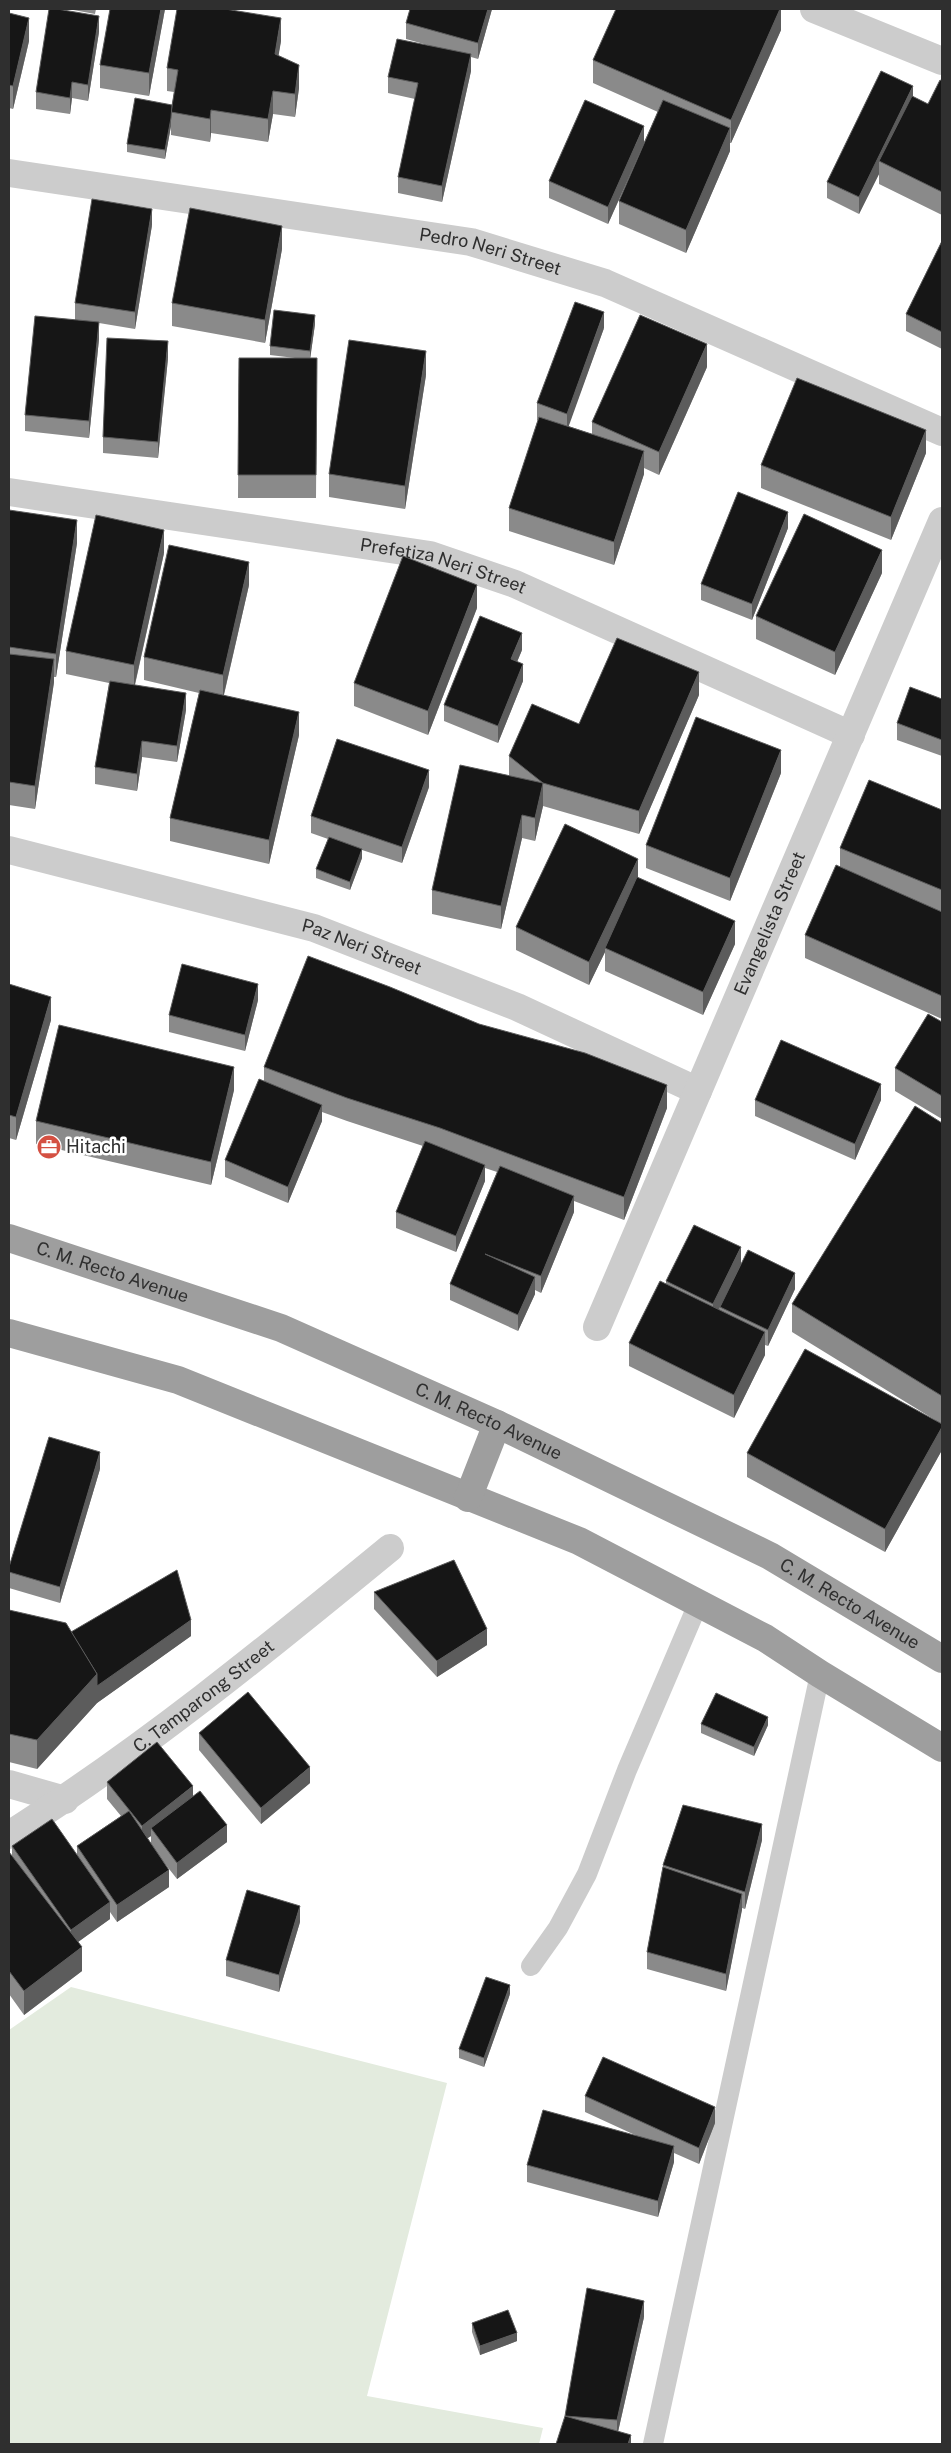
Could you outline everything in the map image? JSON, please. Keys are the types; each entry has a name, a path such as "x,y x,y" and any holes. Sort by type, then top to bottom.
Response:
{"highway":[{"name":"C. M. Recto Avenue","path":"9,1238 281,1328 497,1424 770,1556 942,1658"},
{"path":"9,1332 178,1380 579,1541 765,1638 820,1674 942,1748"},
{"path":"468,1498 497,1424"}],"street":[{"path":"814,9 942,60"},
{"name":"Pedro Neri Street","path":"9,174 471,242 605,283 942,432"},
{"name":"Prefetiza Neri Street","path":"9,492 430,555 515,584 850,735"},
{"name":"Evangelista Street","path":"597,1327 942,521"},
{"name":"Paz Neri Street","path":"9,850 314,928 517,1008 698,1091"},
{"name":"C. Tamparong Street","path":"9,1835 65,1800 185,1712 390,1548"},
{"path":"9,1784 65,1800"}],"lane":[{"path":"531,1966 558,1928 587,1874 627,1770 698,1604"},
{"path":"654,2444 820,1674"}],"shaded area":[{"path":"71,1987 447,2083 367,2396 543,2428 539,2444 9,2444 9,2030"}],"building":[{"path":"49,9 99,16 88,85 72,82 70,98 36,92"},
{"path":"110,9 161,9 149,73 100,65"},
{"path":"177,9 225,9 281,18 275,54 299,65 295,94 273,91 268,119 211,110 210,119 171,112 178,70 167,68"},
{"path":"410,9 488,9 478,43 406,23"},
{"path":"616,9 780,9 731,120 593,60"},
{"path":"9,13 29,18 13,86 9,85"},
{"path":"397,39 471,54 442,186 398,177 418,83 388,77"},
{"path":"881,71 913,86 859,197 827,182"},
{"path":"940,80 942,81 942,192 879,161 912,96 928,104"},
{"path":"135,98 172,105 165,150 127,144"},
{"path":"585,100 644,126 608,207 549,181"},
{"path":"663,100 730,128 686,230 619,201"},
{"path":"92,199 152,209 135,312 75,303"},
{"path":"190,208 282,226 265,320 172,303"},
{"path":"942,241 942,332 906,314"},
{"path":"575,302 604,312 567,414 537,403"},
{"path":"274,310 315,315 310,351 270,346"},
{"path":"640,315 707,344 659,452 592,422"},
{"path":"35,316 99,322 89,421 25,415"},
{"path":"107,338 168,341 158,442 103,437"},
{"path":"349,340 426,351 405,486 329,474"},
{"path":"239,358 317,358 316,475 238,475"},
{"path":"797,378 926,430 891,517 761,465"},
{"path":"539,417 644,451 614,542 509,508"},
{"path":"738,492 788,512 752,604 701,584"},
{"path":"9,510 77,520 56,654 9,647"},
{"path":"804,514 882,550 835,652 756,616"},
{"path":"96,515 164,530 134,665 66,651"},
{"path":"169,545 249,562 223,675 144,657"},
{"path":"403,556 477,585 428,711 354,683"},
{"path":"480,616 522,633 511,659 523,664 498,726 444,705"},
{"path":"617,638 699,672 639,811 543,783 509,756 532,704 579,724"},
{"path":"9,654 54,659 35,786 9,782"},
{"path":"110,681 186,693 177,746 142,741 137,774 95,767"},
{"path":"910,687 942,699 942,740 897,723"},
{"path":"200,690 299,712 269,840 170,818"},
{"path":"696,717 781,750 730,878 646,845"},
{"path":"337,739 429,770 402,847 311,816"},
{"path":"460,765 543,783 535,818 522,815 501,906 432,890"},
{"path":"869,780 942,810 942,890 840,848"},
{"path":"565,824 638,859 589,962 516,927"},
{"path":"329,837 362,849 350,882 316,869"},
{"path":"836,865 942,912 942,996 805,935"},
{"path":"637,877 735,921 703,992 605,948"},
{"path":"308,956 479,1024 585,1053 667,1085 624,1197 440,1128 347,1098 264,1067"},
{"path":"182,964 258,984 245,1035 169,1015"},
{"path":"9,984 51,997 16,1117 9,1115"},
{"path":"928,1014 942,1022 942,1096 895,1068"},
{"path":"59,1025 234,1067 211,1162 36,1121"},
{"path":"781,1040 881,1084 855,1144 755,1100"},
{"path":"259,1079 322,1105 288,1187 225,1160"},
{"path":"915,1106 942,1123 942,1396 792,1304"},
{"path":"425,1141 485,1165 456,1236 396,1212"},
{"path":"500,1166 574,1196 541,1276 485,1254 535,1277 518,1315 450,1284"},
{"path":"694,1225 741,1247 713,1304 666,1281"},
{"path":"748,1250 795,1273 768,1330 720,1307"},
{"path":"660,1281 765,1332 734,1395 629,1343"},
{"path":"805,1349 942,1424 885,1529 747,1453"},
{"path":"49,1437 100,1452 60,1587 9,1572"},
{"path":"454,1560 487,1629 437,1661 374,1592"},
{"path":"177,1570 191,1620 97,1686 97,1674 71,1632"},
{"path":"9,1610 66,1623 97,1674 37,1740 9,1734"},
{"path":"248,1692 310,1767 261,1808 199,1733"},
{"path":"716,1693 768,1717 754,1747 701,1724"},
{"path":"157,1742 193,1786 142,1826 107,1782"},
{"path":"200,1791 227,1825 177,1863 151,1828"},
{"path":"683,1805 762,1824 745,1892 663,1865"},
{"path":"129,1811 169,1870 117,1905 77,1846"},
{"path":"52,1819 110,1902 71,1930 12,1846"},
{"path":"9,1852 82,1947 24,1991 9,1971"},
{"path":"663,1867 742,1894 726,1974 647,1952"},
{"path":"247,1890 300,1906 279,1975 226,1960"},
{"path":"486,1977 510,1985 484,2058 459,2049"},
{"path":"603,2057 715,2107 699,2148 585,2096"},
{"path":"543,2110 674,2146 658,2201 527,2165"},
{"path":"587,2288 644,2301 617,2420 565,2416"},
{"path":"508,2310 517,2333 480,2346 472,2323"},
{"path":"565,2416 631,2435 628,2444 556,2444"}],"place":[{"name":"Hitachi","path":"49,1147"}]}
